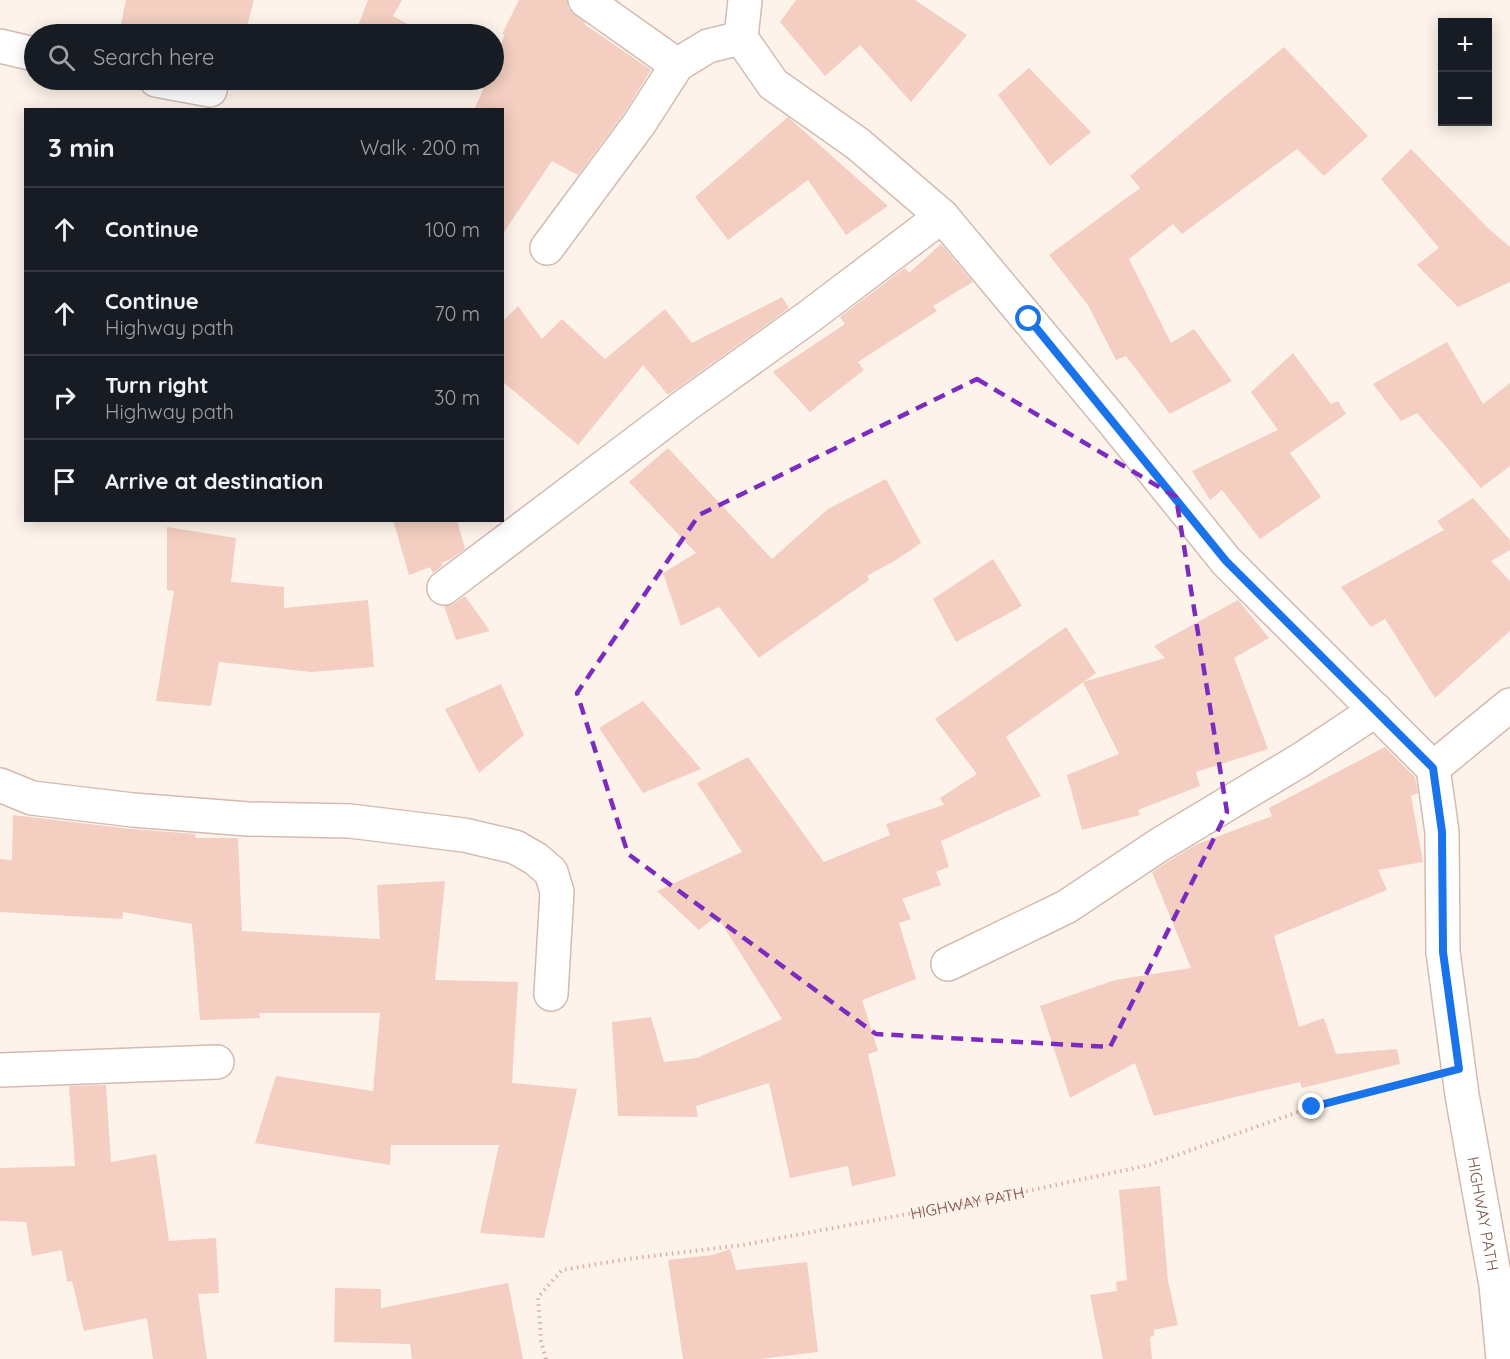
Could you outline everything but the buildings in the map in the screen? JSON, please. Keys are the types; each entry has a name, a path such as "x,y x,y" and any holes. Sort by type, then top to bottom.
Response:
{"street":[{"path":"585,0 677,65"},
{"path":"745,0 741,38 773,84 858,144 942,216 1226,561 1433,768 1510,705"},
{"path":"547,248 639,124 677,65 708,46 741,38"},
{"path":"0,46 24,52"},
{"path":"444,588 942,216"},
{"path":"948,964 1066,907 1158,845 1302,759 1376,710"},
{"name":"HIGHWAY PATH","path":"1433,768 1442,832 1443,952 1462,1095 1496,1285 1503,1359"},
{"path":"0,785 43,800 248,819 350,822 464,835 515,847 536,859 551,872 557,892 551,994"},
{"path":"0,1070 217,1062"}],"path":[{"name":"HIGHWAY PATH","path":"546,1359 541,1341 538,1297 562,1270 627,1259 743,1245 963,1204 1149,1165 1312,1107 1459,1069"}],"highlighted area":[{"path":"977,379 1176,497 1227,812 1110,1047 876,1034 628,854 577,693 699,515"}],"route":[{"path":"1029,319 1226,561 1433,768 1442,832 1443,952 1459,1069 1312,1107"}]}
